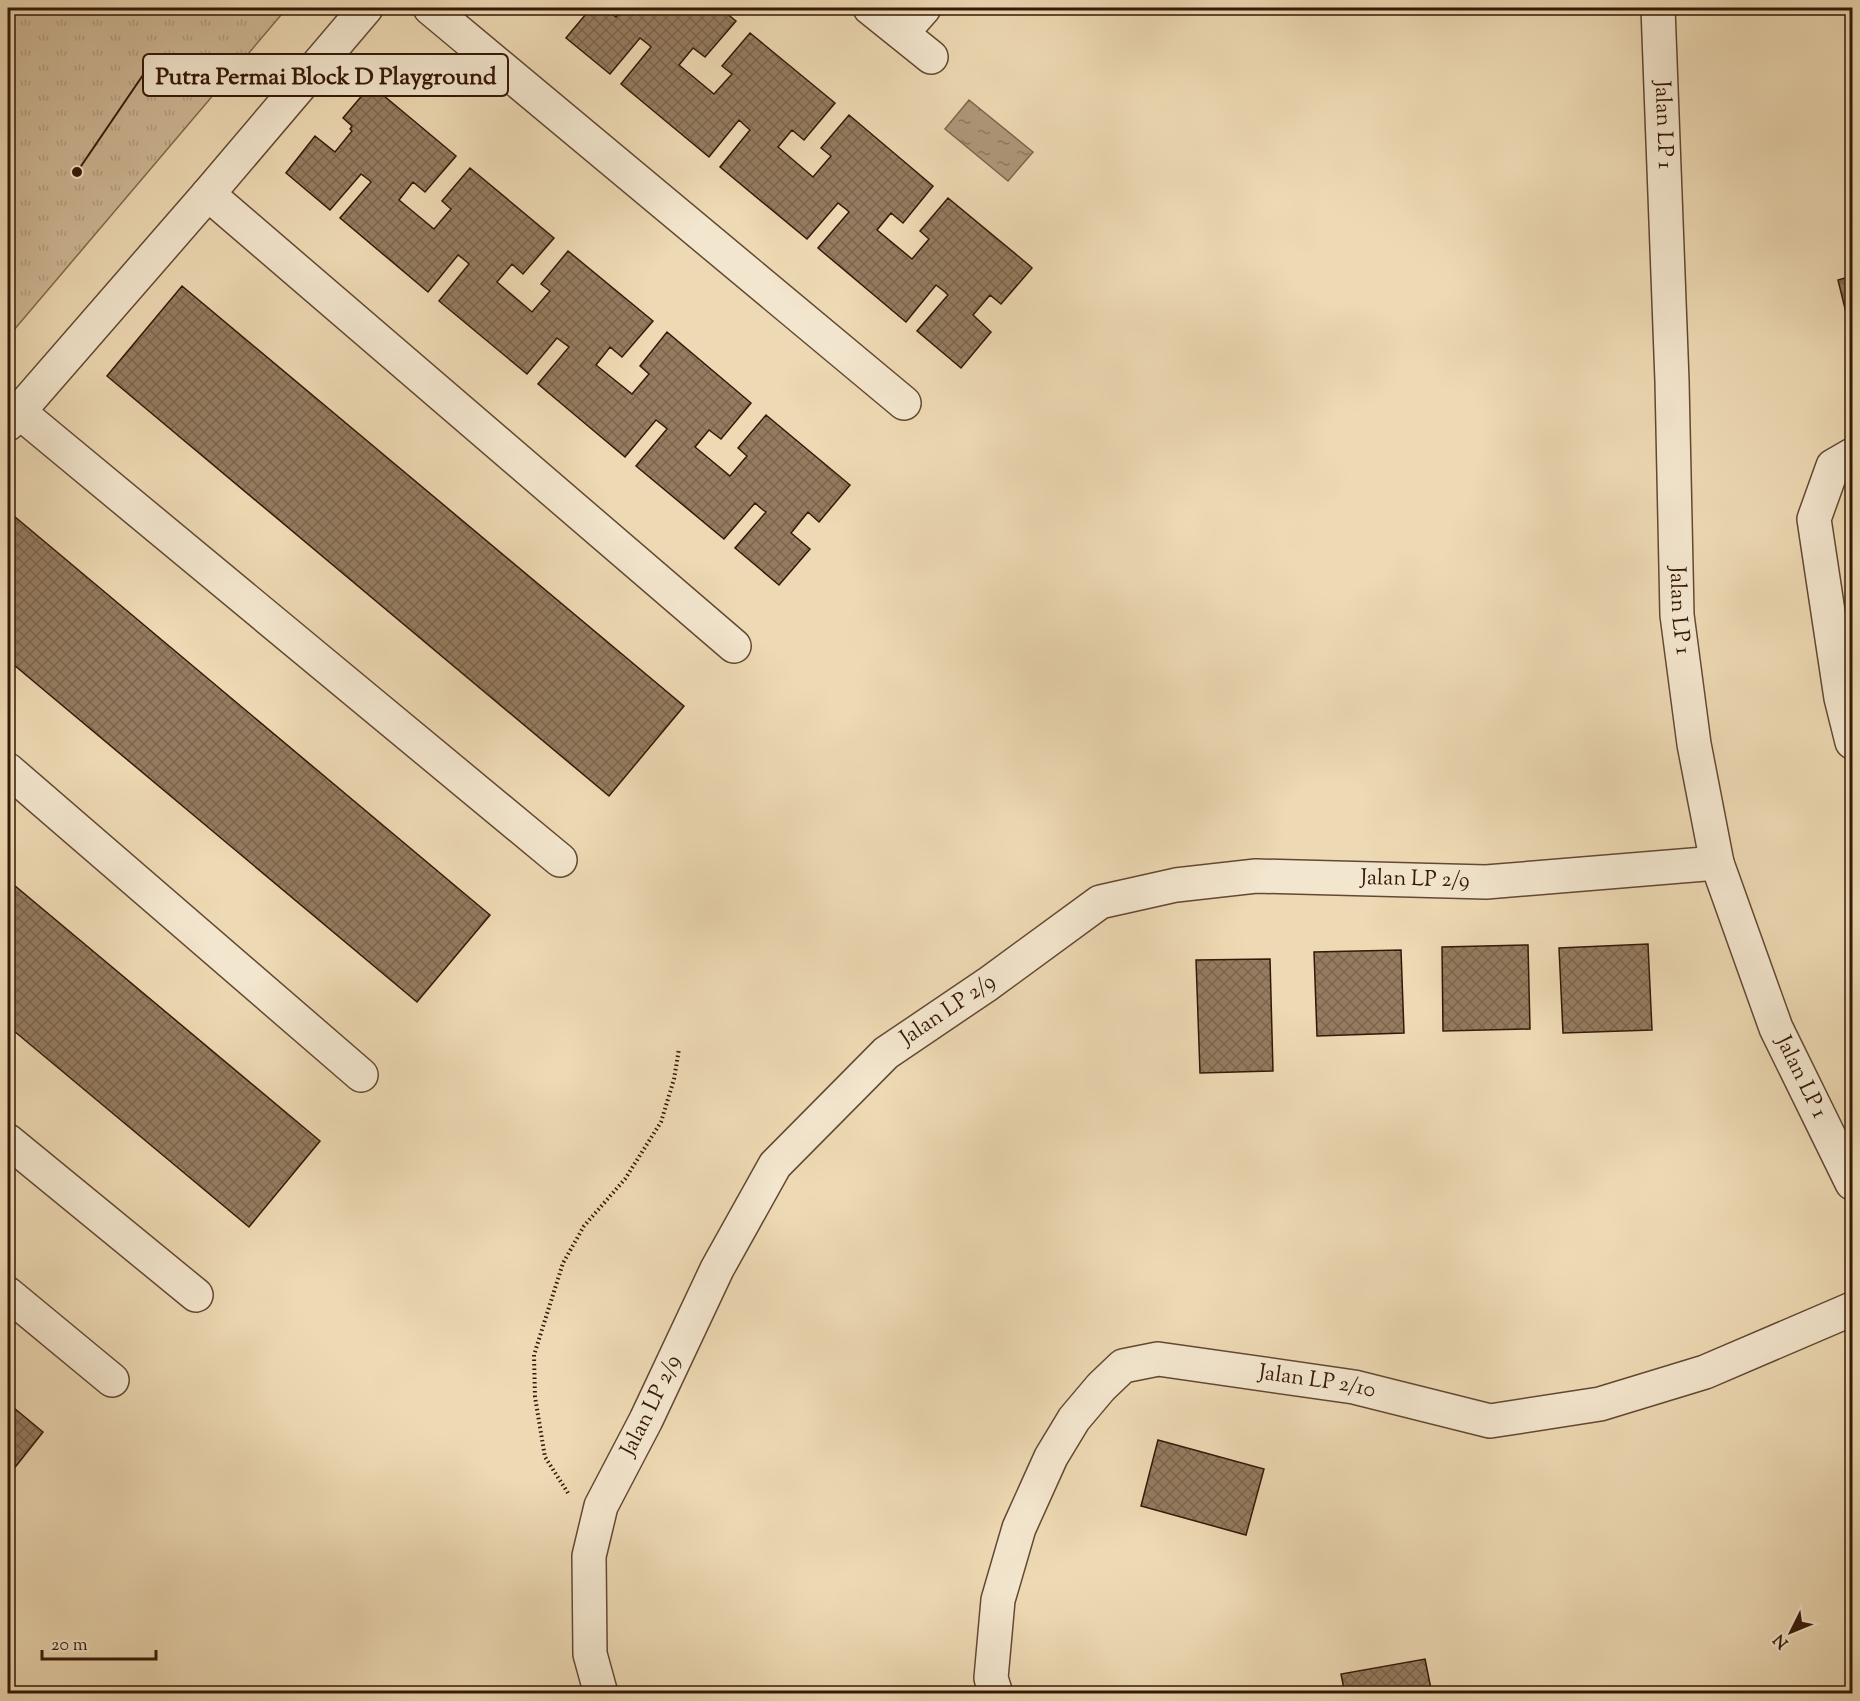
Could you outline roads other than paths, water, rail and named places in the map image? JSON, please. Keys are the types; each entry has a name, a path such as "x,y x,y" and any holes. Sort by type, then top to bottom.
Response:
{"street":[{"path":"366,8 208,194 13,417 560,860"},
{"path":"430,8 904,403"},
{"path":"870,8 931,57"},
{"path":"902,33 924,8"},
{"name":"Jalan LP 1","path":"1658,8 1672,381 1677,615 1694,744 1717,863 1776,1029 1852,1183"},
{"path":"208,194 734,646"},
{"path":"1852,455 1833,466 1814,519 1841,698 1852,742"},
{"path":"8,770 361,1075"},
{"name":"Jalan LP 2/9","path":"601,1694 590,1654 589,1556 602,1506 646,1420 717,1269 775,1165 886,1053 988,984 1100,902 1176,885 1256,876 1486,882 1717,863"},
{"path":"8,1142 196,1294"},
{"path":"8,1294 112,1380"},
{"name":"Jalan LP 2/10","path":"996,1694 991,1678 998,1600 1019,1528 1051,1457 1074,1419 1101,1387 1123,1366 1158,1359 1354,1387 1490,1421 1600,1404 1705,1372 1852,1309"}],"water":[{"path":"969,100 1033,152 1008,181 945,129"}],"place":[{"name":"Putra Permai Block D Playground","path":"77,172"}]}
